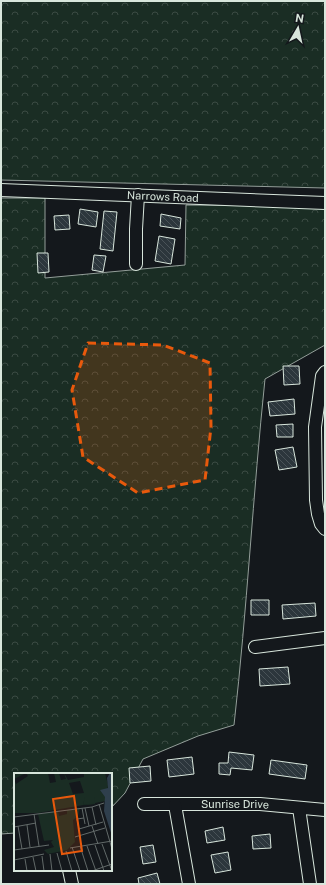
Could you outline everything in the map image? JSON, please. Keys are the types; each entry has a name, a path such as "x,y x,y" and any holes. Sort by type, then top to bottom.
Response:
{"street":[{"name":"Narrows Road","path":"1,190 325,202"},
{"path":"136,264 138,195"},
{"path":"324,526 318,514 316,500 315,427 322,376 325,372"},
{"path":"255,647 325,638"},
{"name":"Sunrise Drive","path":"144,804 260,804 325,810"},
{"path":"175,805 189,884"},
{"path":"299,808 310,884"},
{"path":"70,871 72,884"}],"highlighted area":[{"path":"88,343 163,345 210,363 211,427 205,480 138,493 83,457 72,390"}],"green space":[{"path":"1,1 325,1 325,188 1,180"},
{"path":"1,198 45,198 45,278 185,265 186,205 325,206 325,345 265,379 243,639 234,725 198,736 143,759 125,793 112,807 112,773 14,773 14,833 1,834"}],"building":[{"path":"80,209 98,212 96,227 78,224"},
{"path":"104,211 117,212 113,251 100,249"},
{"path":"161,214 181,218 180,229 160,226"},
{"path":"69,215 70,229 55,230 54,216"},
{"path":"159,236 175,239 171,264 155,261"},
{"path":"37,253 48,253 49,272 38,273"},
{"path":"94,255 106,256 103,272 92,270"},
{"path":"283,366 299,366 300,384 284,385"},
{"path":"294,399 295,414 270,416 268,402"},
{"path":"293,424 293,437 277,437 276,425"},
{"path":"293,447 297,467 279,470 275,450"},
{"path":"251,600 269,600 269,615 251,615"},
{"path":"315,603 316,616 283,619 282,605"},
{"path":"288,667 290,684 260,686 259,669"},
{"path":"229,752 254,755 252,770 231,768 230,775 219,774 219,763 228,763"},
{"path":"192,757 194,774 169,777 167,760"},
{"path":"271,760 307,765 305,779 269,774"},
{"path":"150,766 151,781 130,783 129,768"},
{"path":"223,827 225,840 207,843 205,831"},
{"path":"270,834 271,848 253,849 252,836"},
{"path":"153,845 156,862 143,864 140,847"},
{"path":"228,852 231,870 215,873 211,855"},
{"path":"157,873 160,884 139,884 138,878"}]}
